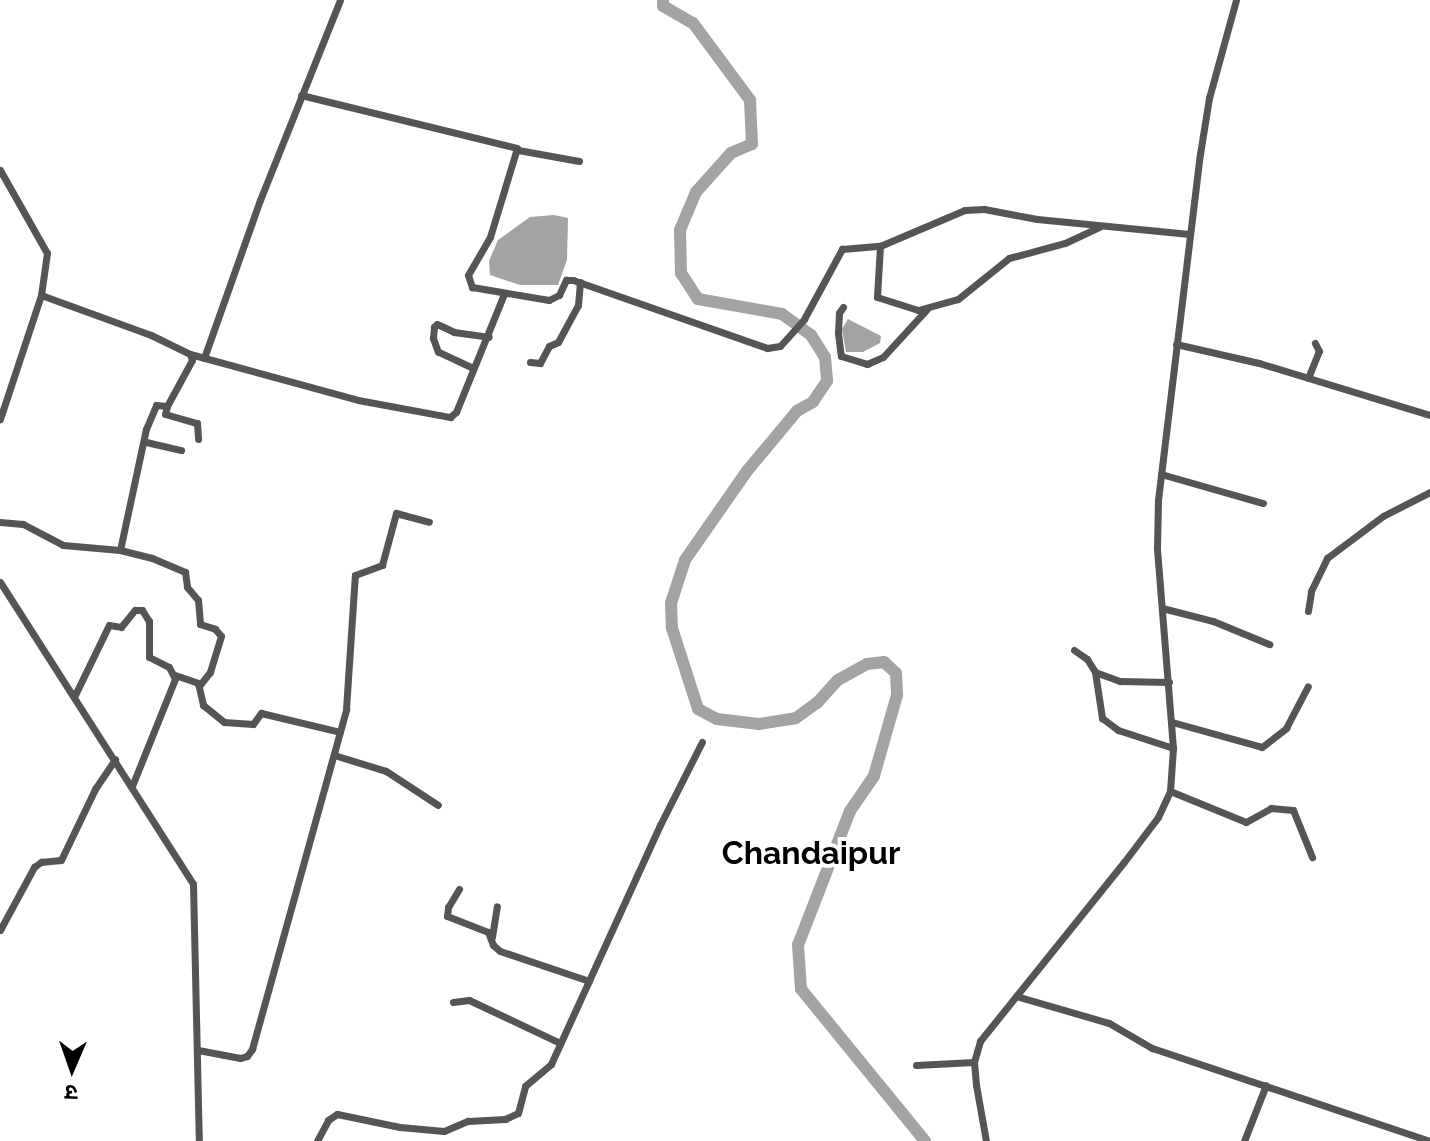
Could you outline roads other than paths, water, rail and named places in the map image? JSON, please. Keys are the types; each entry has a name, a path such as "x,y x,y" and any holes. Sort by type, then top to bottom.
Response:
{"street":[{"path":"204,358 301,95 340,0"},
{"path":"986,1141 974,1062 980,1041 1158,817 1170,791 1172,722 1157,548 1161,474 1189,234 1209,98 1236,0"},
{"path":"301,95 518,150 579,161"},
{"path":"518,150 490,237 468,275 472,287 549,300 559,295 566,280 580,282 767,348 780,346 804,319 842,249 880,246 953,214 975,209 1189,234"},
{"path":"0,170 45,246 47,258 41,295 0,419"},
{"path":"880,246 877,297 908,309 927,309 968,293 1009,258 1065,243 1102,226"},
{"path":"530,362 540,363 549,346 558,342 578,305 580,282"},
{"path":"41,295 151,335 190,354 358,400 446,417 456,412 504,294"},
{"path":"843,307 839,313 838,333 841,356 867,364 883,357 927,309"},
{"path":"473,368 438,352 433,338 434,327 437,324 454,332 489,337"},
{"path":"1308,378 1319,351 1315,343"},
{"path":"1176,344 1429,412"},
{"path":"190,354 192,360 165,414 197,423 198,439"},
{"path":"120,550 126,511 146,442 146,429 156,405 167,406"},
{"path":"146,442 181,450"},
{"path":"1161,474 1263,503"},
{"path":"1308,611 1311,591 1327,558 1383,516 1430,492"},
{"path":"198,1050 240,1058 247,1056 252,1049 340,732 350,680 355,575 382,565 396,513 429,522"},
{"path":"0,522 23,524 63,545 120,550 152,558 185,572 187,587 198,600 200,624 215,629 221,636 210,672 199,686"},
{"path":"0,582 74,697 111,762 132,786 193,884 199,1141"},
{"path":"1162,608 1213,621 1269,644"},
{"path":"74,697 109,625 121,627 136,609 149,619 149,657 169,667 175,675 199,686"},
{"path":"1074,650 1087,659 1095,672 1099,711 1108,724 1173,748"},
{"path":"1095,672 1120,681 1169,682"},
{"path":"132,786 175,675"},
{"path":"199,686 203,705 224,722 253,724 261,713 340,732"},
{"path":"1172,722 1262,747 1286,728 1308,686"},
{"path":"317,1141 328,1120 337,1114 400,1127 445,1131 468,1121 514,1116 520,1107 525,1086 546,1071 702,742"},
{"path":"334,755 386,771 438,805"},
{"path":"0,930 36,865 61,860 111,762"},
{"path":"1170,791 1246,822 1271,808 1293,810 1312,857"},
{"path":"459,889 447,916 488,932 500,951 589,981"},
{"path":"491,940 497,906"},
{"path":"1016,996 1109,1023 1152,1048 1430,1141"},
{"path":"453,1002 469,1000 560,1043"},
{"path":"916,1065 974,1062"},
{"path":"1244,1141 1266,1085"},
{"path":"445,1131 450,1141"}],"waterway":[{"path":"663,0 663,6 693,23 750,100 752,144 731,153 696,192 680,230 681,273 698,299 782,314 811,335 825,357 827,381 813,402 797,411 747,471 685,560 671,603 672,628 698,709 717,719 759,724 796,718 817,703 838,680 867,664 884,662 896,673 897,695 874,776 850,811 798,945 801,989 925,1141"}],"district":[{"name":"Chandaipur","path":"811,853"}]}
